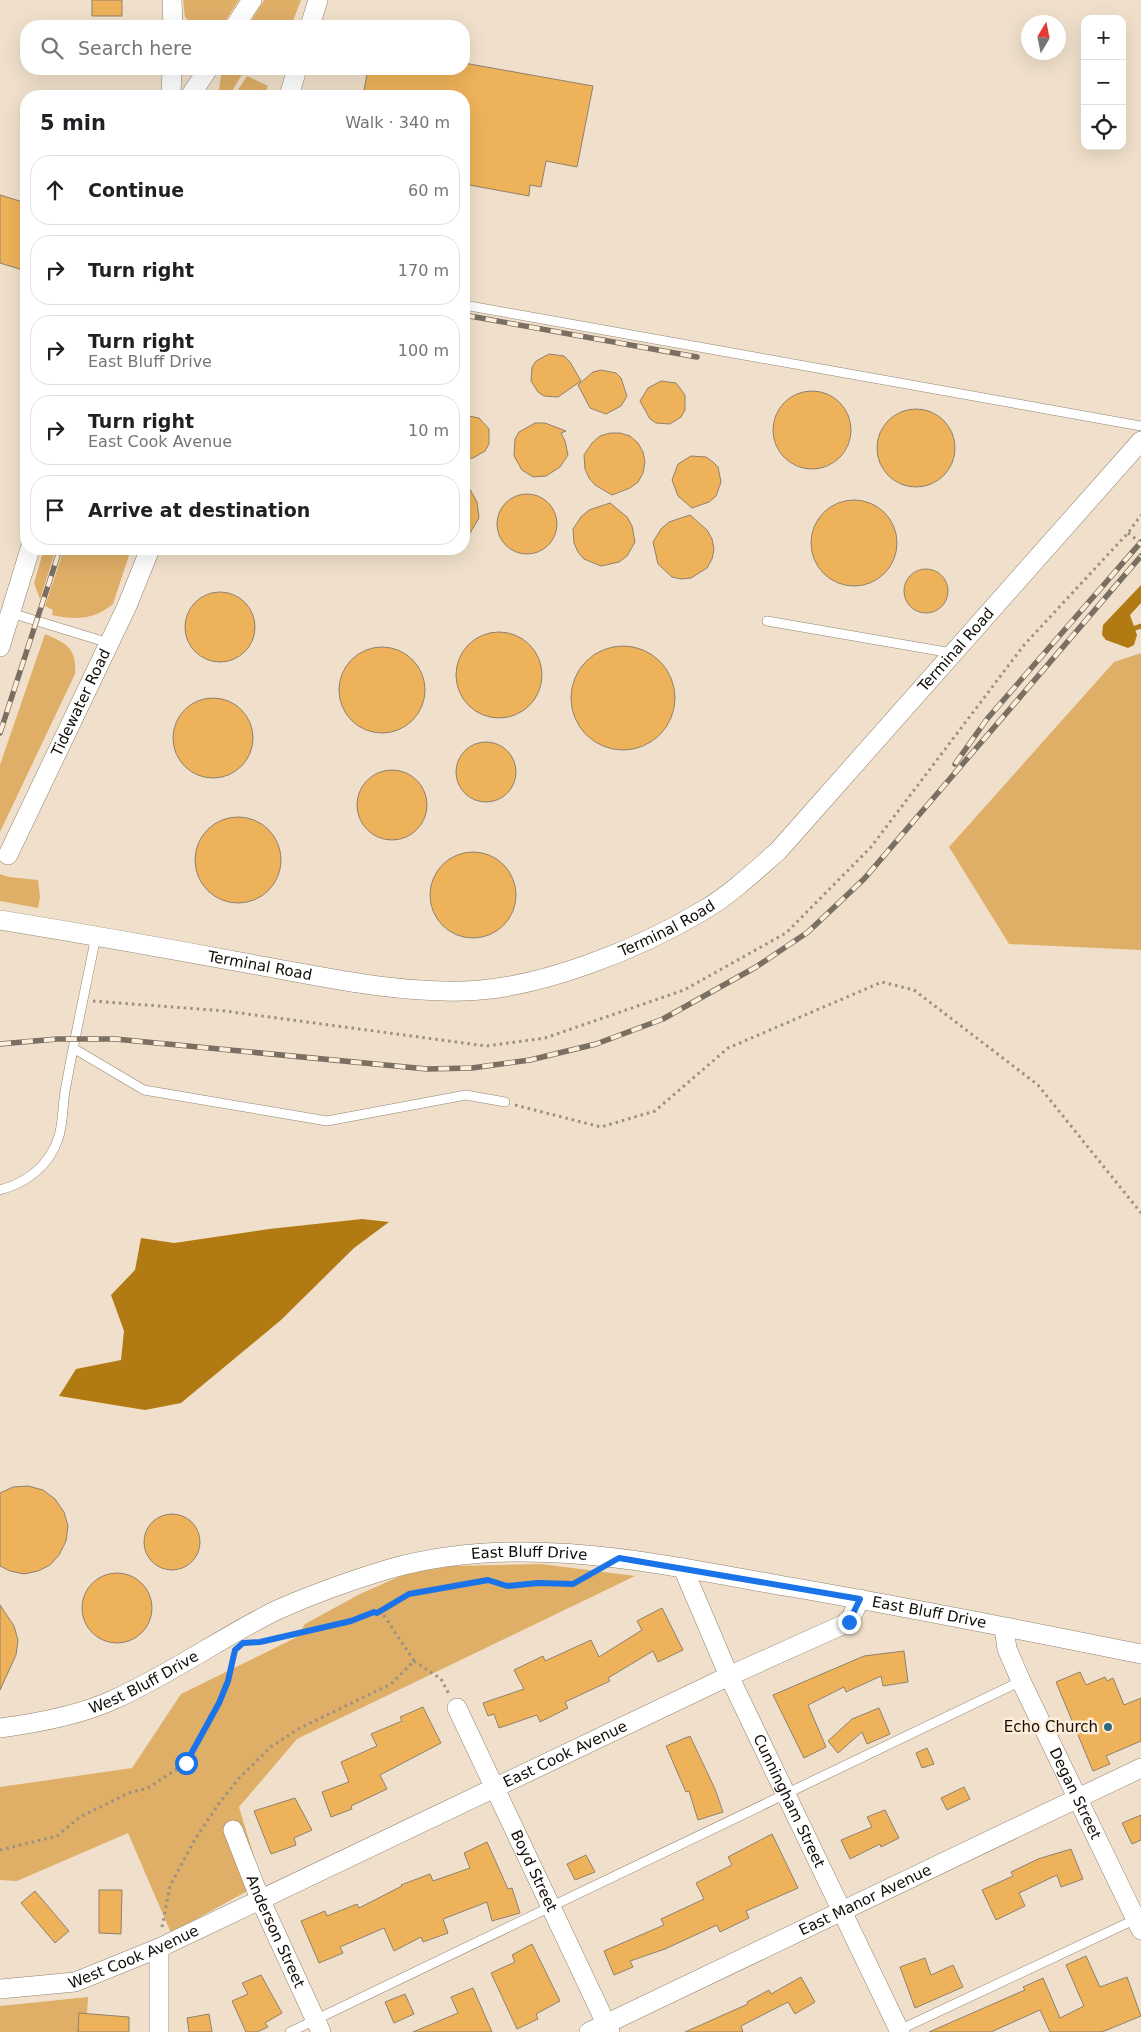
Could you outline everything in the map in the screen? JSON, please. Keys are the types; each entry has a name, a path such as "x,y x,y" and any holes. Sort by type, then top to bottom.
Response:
{"street":[{"path":"172,0 173,20"},
{"path":"239,20 252,0"},
{"path":"312,20 318,0"},
{"path":"171,90 172,75"},
{"path":"194,90 204,75"},
{"path":"291,90 296,75"},
{"name":"Terminal Road","path":"0,920 96,935 360,984 412,990 465,991 514,985 565,972 661,933 704,910 738,885 778,851 813,814 952,653 1141,441"},
{"path":"0,647 28,555"},
{"name":"Tidewater Road","path":"8,855 109,643 147,555"},
{"name":"East Bluff Drive","path":"278,1610 340,1585 390,1569 435,1558 476,1553 560,1553 619,1558 683,1568 860,1599 1141,1654"},
{"name":"Cunningham Street","path":"683,1568 729,1676 898,2031"},
{"name":"East Cook Avenue","path":"260,1899 729,1676 849,1622 860,1599"},
{"name":"West Bluff Drive","path":"0,1728 75,1712 114,1700 278,1610"},
{"name":"Degan Street","path":"1004,1628 1007,1649 1021,1681 1139,1922"},
{"name":"Boyd Street","path":"457,1708 608,2028"},
{"name":"East Manor Avenue","path":"589,2032 608,2028 842,1912 1141,1768"},
{"name":"Anderson Street","path":"233,1830 260,1899 318,2026"},
{"name":"West Cook Avenue","path":"0,1989 75,1982 160,1948 260,1899"},
{"path":"159,2032 160,1948"}],"lane":[{"path":"470,306 1141,426"},
{"path":"11,613 109,643"},
{"path":"767,621 952,653"},
{"path":"0,1190 19,1185 36,1172 48,1157 58,1139 73,1048 96,935"},
{"path":"73,1048 144,1090 327,1121 466,1095 505,1102"},
{"path":"290,2032 318,2026 552,1908 1021,1681"},
{"path":"898,2031 1139,1922"}],"path":[{"path":"83,1000 225,1011 486,1046 545,1038 684,990 786,933 871,847 1024,645 1128,533 1141,515"},
{"path":"1128,533 1141,543"},
{"path":"505,1102 601,1127 655,1111 728,1048 882,982 914,990 1038,1085 1141,1213"},
{"path":"246,1644 351,1621 381,1611 409,1594 488,1580 507,1586 538,1583 573,1584 596,1571"},
{"path":"381,1611 409,1650 414,1661 441,1679 457,1708"},
{"path":"0,1850 57,1836 80,1817 129,1793 148,1788 186,1763 219,1703 228,1681 235,1650 239,1646"},
{"path":"160,1948 170,1886 195,1839 220,1802 241,1776 272,1746 298,1729 391,1684 414,1661"}],"shaded area":[{"path":"183,0 239,0 226,20 188,20 185,17"},
{"path":"264,0 301,0 293,20 252,20"},
{"path":"221,75 242,75 233,90 219,90"},
{"path":"247,76 268,86 266,90 238,90"},
{"path":"42,555 54,555 40,599 34,583"},
{"path":"62,555 129,555 113,604 106,609 91,616 69,618 52,615 53,610 45,606"},
{"path":"1141,585 1141,603 1130,615 1137,635 1134,645 1128,648 1106,640 1102,635 1103,625"},
{"path":"45,634 59,640 72,652 75,674 0,832 0,765"},
{"path":"1141,653 1141,950 1009,944 949,847 1114,662"},
{"path":"0,874 9,877 38,880 40,897 38,908 0,901"},
{"path":"362,1219 389,1222 354,1248 281,1320 181,1403 145,1410 59,1396 76,1369 121,1360 124,1331 111,1295 135,1270 141,1238 174,1243 269,1229"},
{"path":"541,1564 635,1576 297,1739 239,1807 262,1883 171,1933 128,1833 17,1881 0,1880 0,1787 132,1768 181,1694 297,1637 305,1624 360,1594 405,1574 452,1566"},
{"path":"88,1997 86,2032 0,2032 0,2006"}],"building":[{"path":"92,0 122,0 122,16 92,16"},
{"path":"470,64 593,86 577,167 546,161 541,187 530,185 529,196 470,185 470,90 364,90 367,75 470,75"},
{"path":"0,195 20,201 20,269 0,263"},
{"path":"549,354 564,356 570,362 581,381 558,397 544,396 538,392 531,381 532,367 536,361"},
{"path":"601,370 616,373 621,378 627,396 621,406 606,414 590,408 578,385 593,372"},
{"path":"661,381 676,383 685,395 685,410 681,417 670,424 656,423 650,419 640,401 648,388"},
{"path":"812,391 827,394 844,408 848,415 851,430 848,445 834,462 827,466 812,469 797,466 780,452 776,445 773,430 776,415 790,398 797,394"},
{"path":"916,409 931,412 948,426 952,433 955,448 952,463 938,480 931,484 916,487 901,484 884,470 880,463 877,448 880,433 894,416 901,412"},
{"path":"470,416 479,418 489,429 489,444 485,451 470,458"},
{"path":"535,423 545,423 566,431 561,433 568,455 560,467 546,476 533,477 522,470 514,456 515,439 519,432"},
{"path":"610,433 630,436 638,443 643,452 645,462 643,473 638,482 630,488 612,495 595,485 589,478 585,469 584,455 592,443 600,436"},
{"path":"691,456 706,457 713,462 718,467 721,482 716,496 709,502 692,508 678,496 672,480 678,464"},
{"path":"470,490 477,502 479,518 470,533"},
{"path":"527,494 544,499 552,507 557,524 552,541 544,549 527,554 510,549 502,541 497,524 502,507 510,499"},
{"path":"854,500 870,503 878,507 890,519 894,527 897,543 894,559 890,567 878,579 870,583 854,586 838,583 830,579 818,567 814,559 811,543 814,527 818,519 830,507 838,503"},
{"path":"610,503 627,517 632,526 635,542 627,556 619,562 601,566 584,559 578,552 574,543 573,529 581,517 589,510"},
{"path":"690,515 707,530 712,539 714,549 712,559 707,568 691,578 681,579 672,577 658,564 653,542 661,529 669,522"},
{"path":"922,569 930,569 942,575 948,591 942,607 930,613 922,613 910,607 904,595 904,587 910,575"},
{"path":"227,592 240,598 249,607 253,613 255,627 253,641 245,652 234,660 213,662 206,660 195,652 187,641 185,620 187,613 195,602 206,594"},
{"path":"499,632 515,635 523,639 535,651 539,659 542,675 539,691 535,699 523,711 515,715 499,718 483,715 475,711 463,699 459,691 456,675 459,659 463,651 475,639 483,635"},
{"path":"623,646 643,650 652,654 660,661 667,669 671,678 675,698 671,718 667,727 660,735 652,742 643,746 623,750 603,746 594,742 586,735 579,727 575,718 571,698 575,678 579,669 586,661 594,654 603,650"},
{"path":"382,647 398,650 406,654 418,666 422,674 425,690 422,706 418,714 406,726 398,730 382,733 366,730 358,726 346,714 342,706 339,690 342,674 346,666 358,654 366,650"},
{"path":"213,698 228,701 241,710 250,723 253,738 250,753 241,766 228,775 213,778 198,775 185,766 176,753 173,738 176,723 185,710 198,701"},
{"path":"486,742 503,747 511,755 516,772 511,789 503,797 486,802 469,797 461,789 456,772 461,755 469,747"},
{"path":"399,770 412,776 421,785 425,791 427,805 425,819 417,830 406,838 385,840 378,838 367,830 359,819 357,798 359,791 367,780 378,772"},
{"path":"238,817 254,820 262,824 274,836 278,844 281,860 278,876 274,884 262,896 254,900 238,903 222,900 214,896 202,884 198,876 195,860 198,844 202,836 214,824 222,820"},
{"path":"473,852 489,855 497,859 509,871 513,879 516,895 513,911 509,919 497,931 489,935 473,938 457,935 449,931 437,919 433,911 430,895 433,879 437,871 449,859 457,855"},
{"path":"28,1486 43,1490 55,1499 64,1512 68,1526 66,1541 59,1555 50,1565 38,1571 24,1574 10,1571 0,1566 0,1493 13,1487"},
{"path":"172,1514 183,1516 192,1522 198,1531 200,1542 198,1553 192,1562 183,1568 172,1570 161,1568 152,1562 146,1553 144,1542 146,1531 152,1522 161,1516"},
{"path":"117,1573 130,1576 142,1583 149,1595 152,1608 149,1621 142,1633 130,1640 117,1643 104,1640 92,1633 85,1621 82,1608 85,1595 92,1583 104,1576"},
{"path":"0,1605 14,1626 18,1640 16,1655 0,1690"},
{"path":"662,1608 683,1650 658,1662 653,1651 608,1678 610,1681 565,1702 568,1708 540,1722 537,1715 499,1728 494,1714 488,1716 483,1703 524,1689 514,1670 543,1656 545,1661 591,1640 599,1657 642,1630 637,1621"},
{"path":"904,1651 908,1682 883,1686 881,1676 846,1692 844,1687 808,1705 826,1747 804,1758 773,1695 864,1656"},
{"name":"Echo Church","path":"1080,1672 1086,1685 1105,1677 1107,1681 1113,1678 1124,1705 1141,1698 1141,1741 1106,1756 1110,1764 1093,1771 1056,1682"},
{"path":"423,1707 441,1743 380,1775 387,1789 351,1806 352,1809 331,1817 322,1792 349,1782 341,1762 377,1746 371,1734 402,1721 400,1717"},
{"path":"879,1708 890,1734 867,1744 862,1732 838,1753 828,1741 852,1719"},
{"path":"690,1736 715,1789 723,1812 698,1820 689,1791 686,1792 666,1746"},
{"path":"927,1748 934,1764 922,1768 916,1753"},
{"path":"964,1787 970,1799 947,1810 941,1798"},
{"path":"295,1798 312,1830 294,1838 296,1845 271,1854 254,1811"},
{"path":"885,1810 899,1838 881,1847 880,1844 850,1859 841,1840 872,1827 867,1817"},
{"path":"1141,1815 1141,1840 1132,1844 1122,1823"},
{"path":"772,1834 798,1888 746,1911 749,1918 720,1932 717,1925 665,1949 630,1961 633,1967 614,1975 604,1951 664,1925 661,1919 704,1899 696,1883 732,1865 728,1857"},
{"path":"487,1842 508,1889 512,1888 520,1913 492,1921 487,1902 443,1919 448,1933 423,1942 421,1937 394,1951 384,1928 340,1947 343,1953 319,1963 301,1921 325,1911 327,1916 357,1904 359,1908 401,1885 430,1874 433,1881 470,1868 464,1853"},
{"path":"1071,1849 1083,1879 1061,1887 1057,1875 1019,1893 1025,1906 996,1920 982,1890 1013,1876 1011,1872 1038,1859"},
{"path":"586,1855 595,1872 575,1880 567,1864"},
{"path":"99,1890 122,1890 121,1934 99,1933"},
{"path":"35,1891 69,1931 55,1943 21,1903"},
{"path":"532,1944 560,2001 536,2014 538,2019 517,2029 491,1973 515,1962 512,1955"},
{"path":"1086,1956 1100,1987 1127,1977 1141,2016 1102,2032 1050,2032 1040,2010 991,2032 929,2032 1025,1990 1023,1987 1043,1978 1060,2018 1084,2006 1066,1965"},
{"path":"925,1958 931,1975 953,1965 963,1987 915,2008 900,1967"},
{"path":"261,1975 282,2013 265,2023 268,2027 257,2032 246,2032 232,2001 248,1994 242,1983"},
{"path":"801,1977 815,2002 795,2014 788,2002 741,2026 743,2032 685,2032 748,2004 747,2002 769,1990 771,1994"},
{"path":"473,1988 492,2032 413,2032 458,2013 451,1997"},
{"path":"405,1994 414,2014 394,2023 385,2002"},
{"path":"79,2013 129,2017 129,2032 78,2032"},
{"path":"209,2014 212,2032 189,2032 187,2018"}],"waterway":[{"path":"1135,628 1141,626"}],"railway":[{"path":"470,316 697,357"},
{"path":"955,764 987,719 1141,542"},
{"path":"0,733 58,555"},
{"path":"0,1044 57,1039 115,1039 427,1069 472,1068 530,1060 596,1044 663,1019 756,967 808,932 864,879 1141,556"}],"place":[{"name":"Echo Church","path":"1108,1727"}],"route":[{"path":"186,1763 206,1723 219,1703 228,1681 235,1650 243,1643 260,1642 351,1621 374,1612 377,1613 409,1594 488,1580 507,1586 511,1584 538,1583 573,1584 619,1558 860,1599 849,1622"}]}
